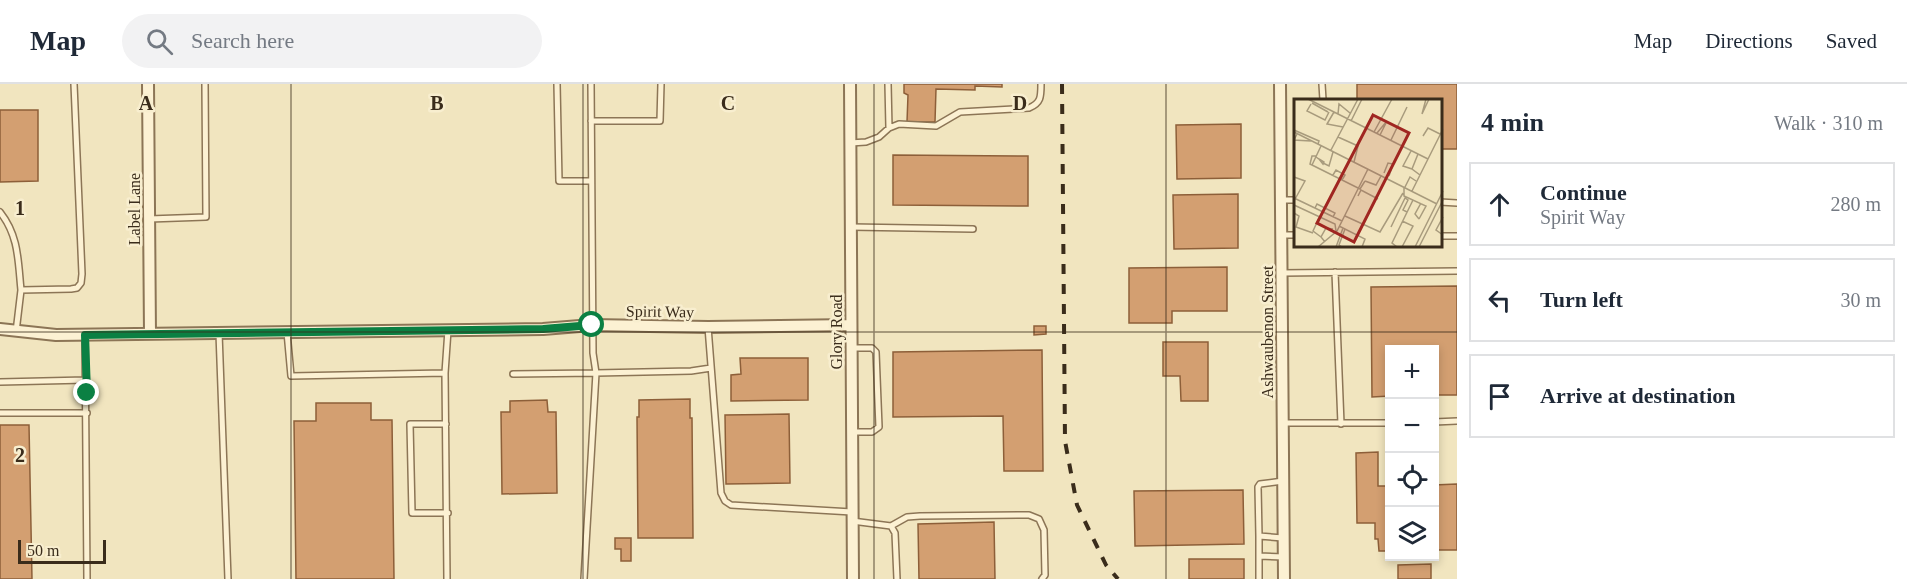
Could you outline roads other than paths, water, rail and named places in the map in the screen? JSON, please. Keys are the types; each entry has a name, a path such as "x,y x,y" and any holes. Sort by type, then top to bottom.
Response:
{"street":[{"name":"Label Lane","path":"148,84 150,334"},
{"name":"Glory Road","path":"850,84 853,579"},
{"name":"Ashwaubenon Street","path":"1280,84 1284,579"},
{"name":"Spirit Way","path":"0,329 56,336 543,329 592,325 708,327 851,325"}],"lane":[{"path":"21,290 70,289 77,288 81,283 74,84"},
{"path":"148,219 206,217 205,84"},
{"path":"557,84 559,181 591,181"},
{"path":"584,579 596,373 592,325 591,84"},
{"path":"591,121 660,121 661,84"},
{"path":"888,84 889,128"},
{"path":"850,143 866,142 879,137 889,128 899,124 936,126 960,112 1029,108 1041,99 1041,84"},
{"path":"1322,84 1323,99"},
{"path":"1281,200 1294,200"},
{"path":"1442,202 1457,203"},
{"path":"0,212 10,226 16,242 21,290 16,332"},
{"path":"850,227 973,229"},
{"path":"1281,235 1294,235"},
{"path":"1442,236 1457,237"},
{"path":"1282,273 1457,271"},
{"path":"1335,272 1341,424"},
{"path":"708,327 721,493 725,501 731,505 852,516 891,526 907,518 920,516 1029,515 1038,519 1044,530 1045,575 1042,579"},
{"path":"447,579 445,373 448,330"},
{"path":"288,332 291,376 445,373"},
{"path":"219,333 228,579"},
{"path":"85,335 87,579"},
{"path":"851,348 872,348 876,352 879,427 872,432 852,432"},
{"path":"513,374 691,371 711,368"},
{"path":"0,382 86,380"},
{"path":"0,413 87,413"},
{"path":"1439,422 1457,421"},
{"path":"1283,423 1385,423"},
{"path":"446,424 410,424 411,513 448,513"},
{"path":"1259,579 1258,487 1260,484 1283,481"},
{"path":"891,526 895,533 897,579"},
{"path":"1259,536 1284,538"},
{"path":"1259,556 1284,557"}],"railway":[{"path":"1062,84 1065,441 1077,505 1106,565 1118,579"}]}
